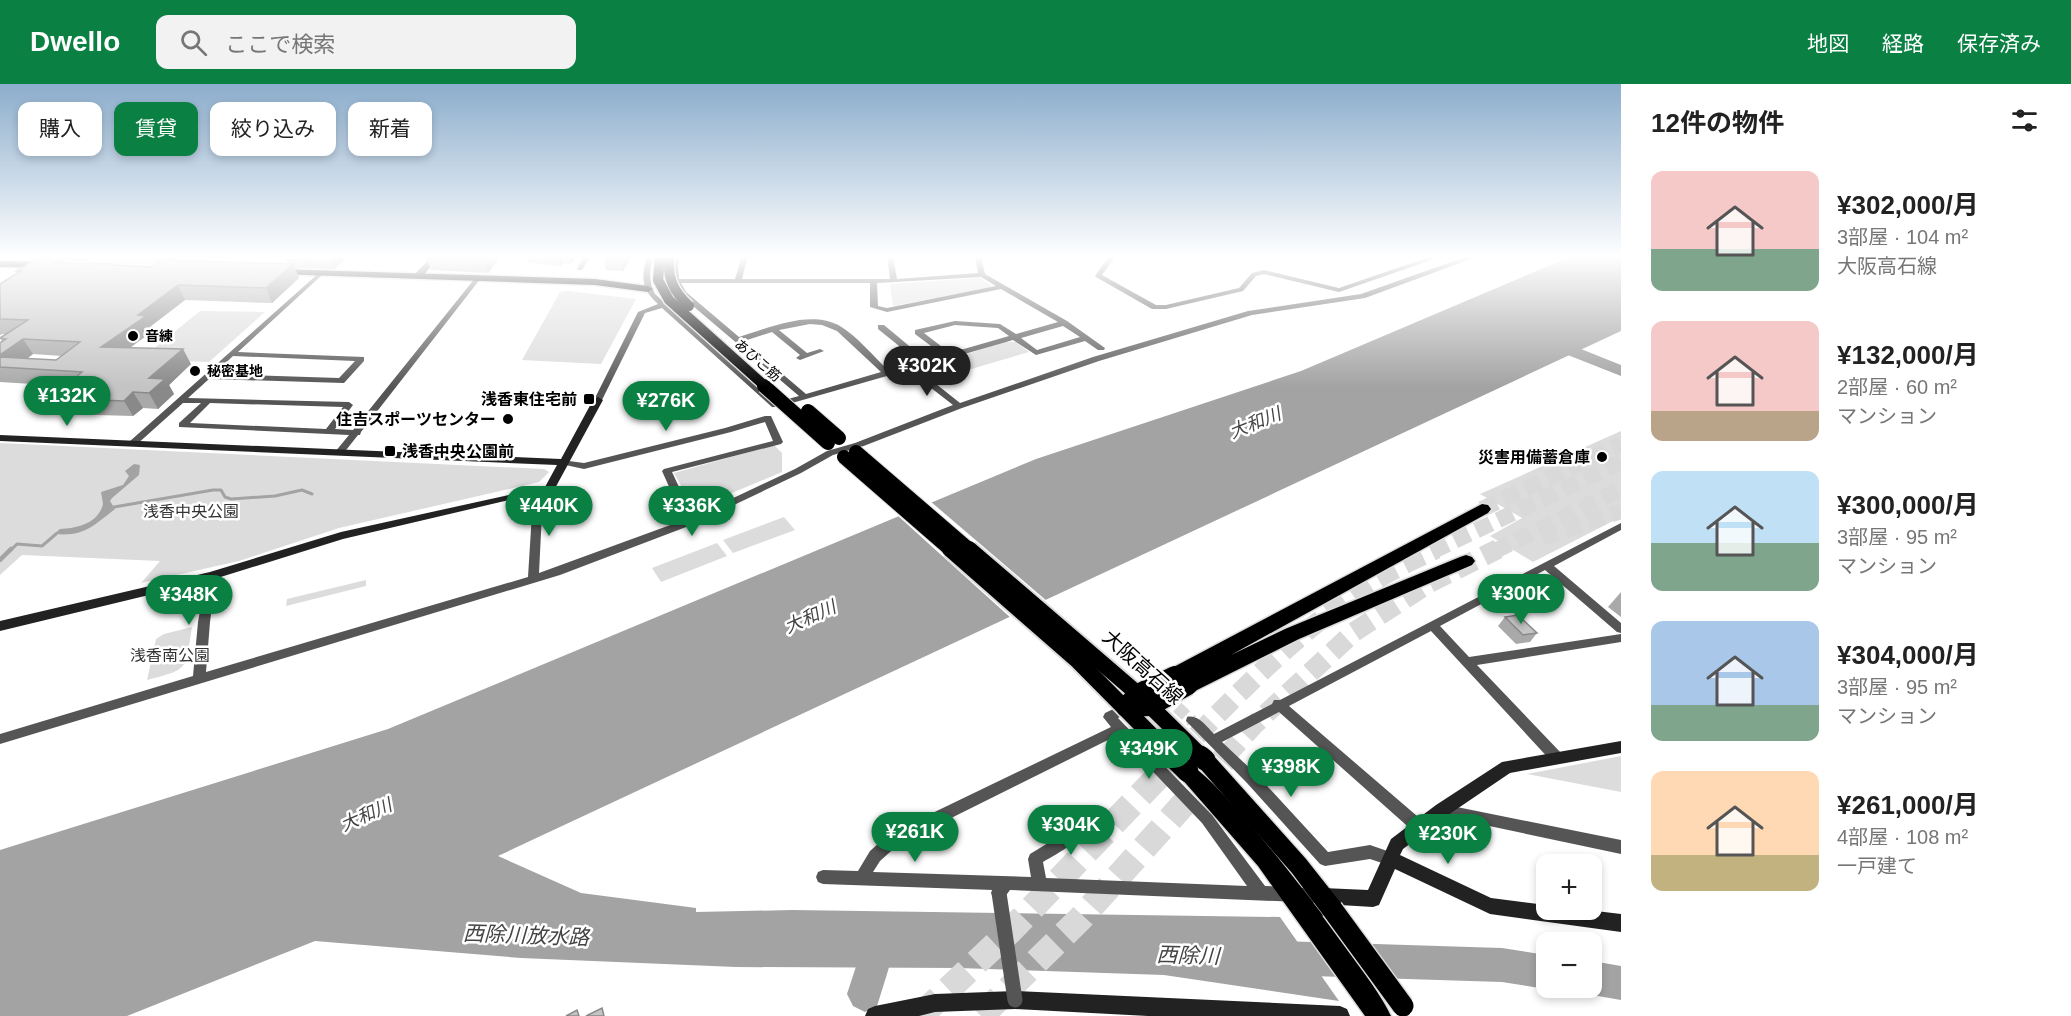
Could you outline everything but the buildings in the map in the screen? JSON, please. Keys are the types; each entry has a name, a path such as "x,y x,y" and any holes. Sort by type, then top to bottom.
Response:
{"highway":[{"path":"1143,700 1482,509"},
{"path":"1181,680 1466,561"}],"main road":[{"name":"あびこ筋","path":"669,299 842,448"},
{"name":"あびこ筋","path":"682,299 842,448"},
{"name":"大阪高石線","path":"842,448 1078,661 1143,700 1197,766 1327,902 1406,1011"},
{"name":"大阪高石線","path":"1143,700 1197,766 1225,810 1297,901 1376,1011"}],"street":[{"path":"132,444 292,299"},
{"path":"340,452 461,299"},
{"path":"658,299 775,405 1064,323"},
{"path":"690,299 804,396"},
{"path":"874,299 874,307 887,310 940,299"},
{"path":"1024,299 1101,348"},
{"path":"1141,299 1155,307 1166,307 1199,299"},
{"path":"0,738 533,579 690,522 842,448 1096,359 1251,313 1339,299"},
{"path":"533,579 537,513 642,312 663,305"},
{"path":"687,327 696,329 712,324 713,319"},
{"path":"738,340 800,322 817,322 835,327 886,373"},
{"path":"949,356 918,332 955,324 1000,326 1036,353 1086,338"},
{"path":"775,330 803,357 820,351"},
{"path":"883,330 925,363"},
{"path":"208,376 341,381 361,359 231,354"},
{"path":"910,367 959,406"},
{"path":"181,400 349,405 329,431"},
{"path":"209,400 182,425 357,433"},
{"path":"0,438 564,462 584,466 768,418 778,442 667,471 690,522"},
{"path":"0,626 211,576 341,536 539,490 549,490"},
{"path":"1214,740 1278,704 1621,526"},
{"path":"1546,566 1621,629"},
{"path":"199,680 211,576"},
{"path":"1432,625 1557,758"},
{"path":"1467,662 1621,638"},
{"path":"1143,700 1109,717 1207,819 1261,893"},
{"path":"1278,704 1419,827"},
{"path":"1192,721 1252,778 1325,859 1370,852 1429,875 1490,906 1621,923"},
{"path":"864,878 866,866 872,858 894,839 1121,728"},
{"path":"823,877 1002,888 1040,884 1261,893 1297,901 1373,899 1397,844 1442,810 1507,768 1621,747"},
{"path":"1442,810 1621,847"},
{"path":"1040,884 1035,859 1068,839 1084,822"},
{"path":"1002,888 1015,1000"},
{"path":"875,1016 935,1003 1015,1000 1340,1016"}],"green space":[{"path":"556,299 636,299 601,364 522,360"},
{"path":"892,299 928,299 893,306"},
{"path":"200,311 265,312 209,362 140,360"},
{"path":"1004,342 1016,342 1029,352 934,380 920,369"},
{"path":"1621,431 1621,517 1533,562 1490,536 1522,518 1480,494"},
{"name":"浅香中央公園","path":"0,443 544,469 549,472 539,482 339,528 239,561 141,583 160,561 22,555 0,575"},
{"path":"774,445 782,453 782,472 694,509 674,473"},
{"path":"784,517 795,530 733,553 723,540"},
{"path":"717,543 727,556 661,582 652,568"},
{"path":"366,580 366,586 286,606 287,599"},
{"name":"浅香南公園","path":"192,627 183,665 172,673 147,680 156,639 164,634"},
{"path":"1621,756 1621,792 1527,774"}],"water":[{"path":"1470,299 1621,299 1621,331 498,856 581,893 696,908 696,912 792,910 1280,917 1339,1001 1164,975 958,968 736,967 521,958 315,941 127,1016 0,1016 0,850 388,729 1036,459 1301,371"},
{"path":"134,464 140,465 139,475 112,498 110,501 115,509 81,532 54,534 60,529 86,524 97,516 103,504 101,492 123,485 129,476 125,471"}],"pier":[{"path":"930,501 1048,602 1012,619 897,515"}],"waterway":[{"path":"1546,340 1621,371"},
{"path":"114,507 213,490 221,490 225,497 231,499 275,496 302,490 312,494"},
{"path":"10,551 17,544 42,546 56,534"},
{"path":"0,560 11,549"},
{"name":"西除川","path":"865,994 879,945"},
{"name":"西除川","path":"1280,958 1502,965 1536,970"},
{"name":"西除川","path":"1602,980 1621,983"}],"tunnel":[{"path":"1482,509 1621,444"},
{"path":"1433,551 1621,462"},
{"path":"1495,551 1621,489"},
{"path":"1543,538 1621,511"},
{"path":"1176,757 1262,671 1308,630 1375,580 1436,549"},
{"path":"1225,757 1254,725 1354,632 1429,583 1498,549"},
{"path":"1164,695 1192,721"},
{"path":"920,1016 1011,930 1178,756"},
{"path":"981,1016 1080,919 1227,756"}],"place":[{"name":"音練","path":"133,336"},
{"name":"秘密基地","path":"195,371"},
{"name":"浅香東住宅前","path":"589,399"},
{"name":"住吉スポーツセンター","path":"508,419"},
{"name":"浅香中央公園前","path":"390,451"},
{"name":"災害用備蓄倉庫","path":"1602,457"}],"water label":[{"name":"大和川","path":"1255,423"},
{"name":"大和川","path":"810,617"},
{"name":"大和川","path":"366,815"},
{"name":"西除川放水路","path":"526,935"}]}
